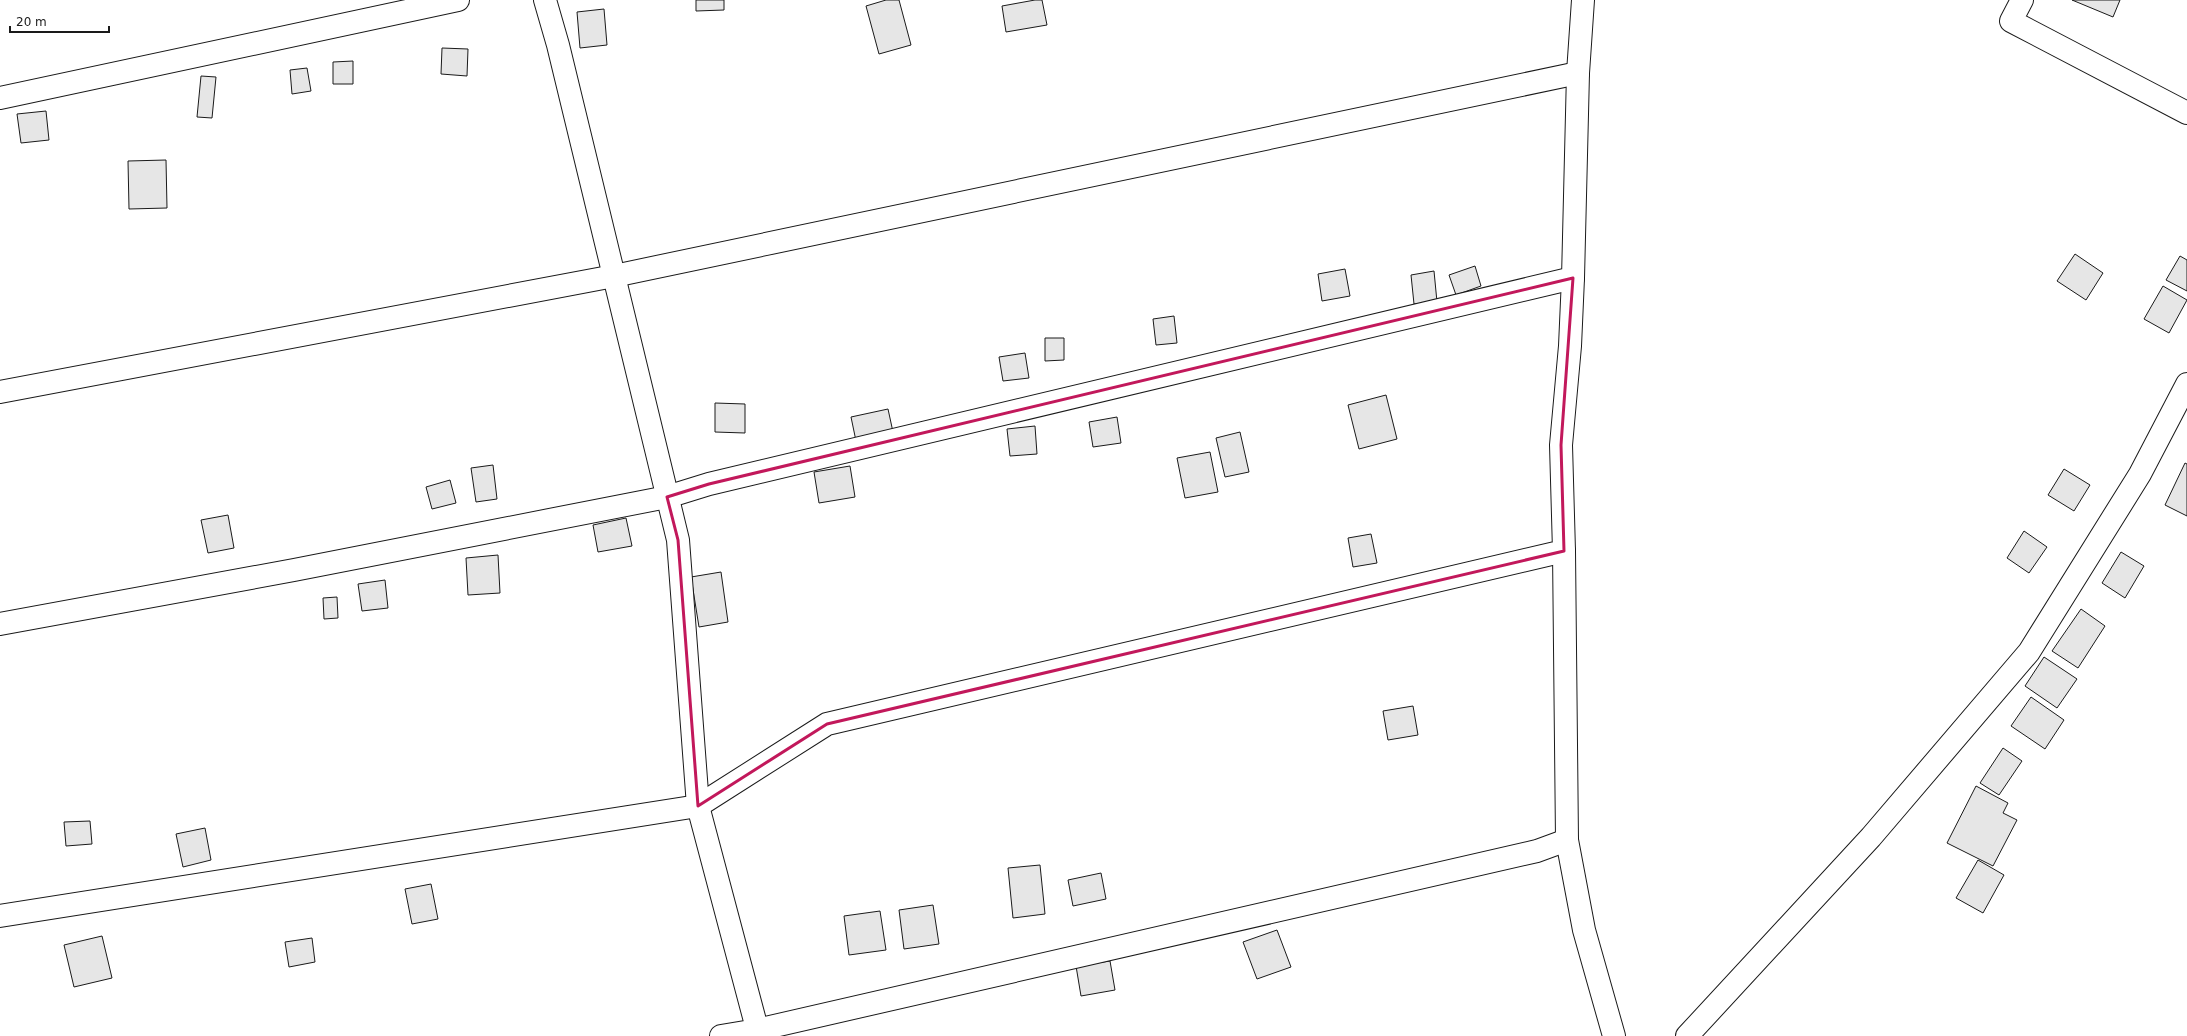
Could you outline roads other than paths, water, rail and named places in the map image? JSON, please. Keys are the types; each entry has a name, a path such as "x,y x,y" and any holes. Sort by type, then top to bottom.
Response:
{"street":[{"path":"0,98 458,0"},
{"path":"545,0 678,540 698,806 758,1033"},
{"path":"1583,0 1578,73 1570,346 1561,445 1564,550 1567,840 1584,930 1614,1036"},
{"path":"2022,0 2011,21 2187,113"},
{"path":"0,392 614,276 1578,73"},
{"path":"0,624 294,570 667,497 709,484 1573,278"},
{"path":"1687,1036 1871,837 2029,652 2140,474 2187,384"},
{"path":"0,916 698,806 827,724 1564,550"},
{"path":"721,1036 758,1033 1537,851 1567,840"}]}
